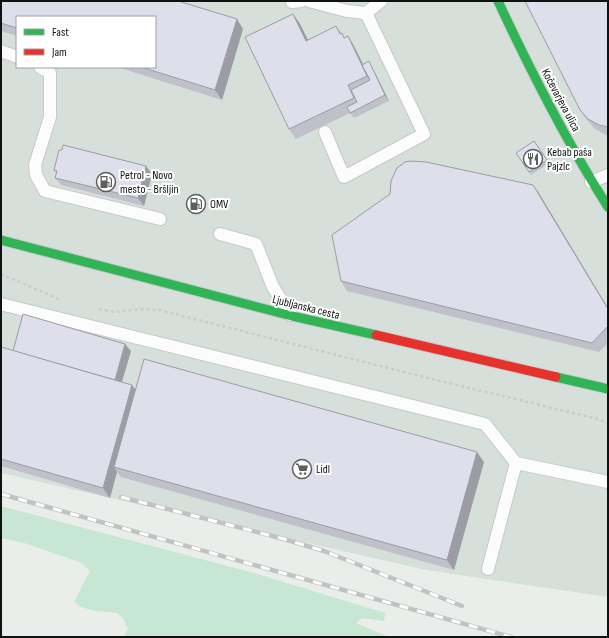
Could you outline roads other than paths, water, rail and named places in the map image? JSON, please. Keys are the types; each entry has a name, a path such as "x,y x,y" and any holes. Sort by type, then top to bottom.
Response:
{"main road":[{"name":"Kočevarjeva ulica","path":"498,1 535,78 591,182 608,207"},
{"name":"Ljubljanska cesta","path":"1,240 292,316 608,390"}],"lane":[{"path":"309,1 348,11 366,13 380,1"},
{"path":"325,132 344,177 424,134 366,13"},
{"path":"1,51 16,57"},
{"path":"42,68 50,73 50,117 35,165 36,175 45,191 160,219"},
{"path":"591,182 608,175"},
{"path":"220,234 256,244 273,287 292,316"},
{"path":"1,304 485,424 516,463 608,482"},
{"path":"488,569 516,463"}],"railway":[{"path":"1,494 511,637"},
{"path":"121,497 284,539 324,551 462,606"}],"place":[{"name":"Kebab paša Pajzlc","path":"533,159"},
{"name":"Petrol - Novo mesto - Bršljin","path":"106,182"},
{"name":"OMV","path":"196,204"},
{"name":"Lidl","path":"302,469"}]}
